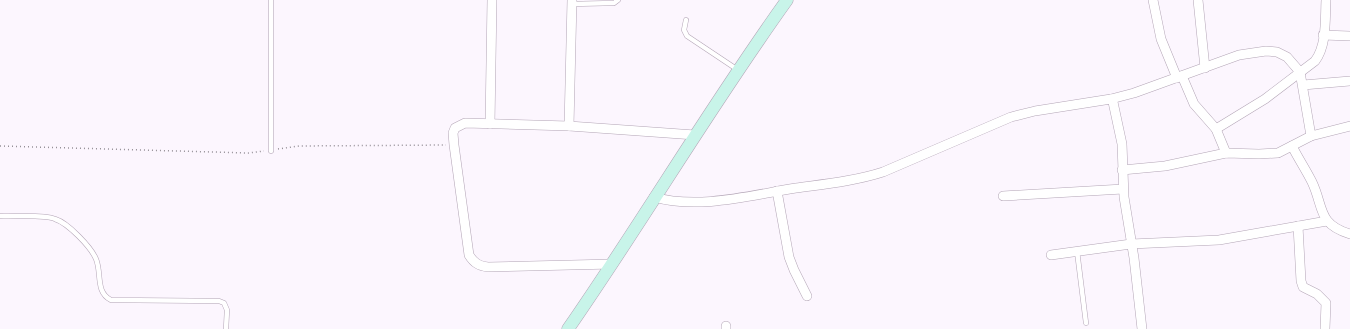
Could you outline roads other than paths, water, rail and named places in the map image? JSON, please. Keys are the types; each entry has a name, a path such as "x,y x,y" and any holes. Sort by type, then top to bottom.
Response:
{"main road":[{"path":"568,329 613,264 654,197 738,70 787,0"}],"street":[{"path":"490,124 492,0"},
{"path":"1153,0 1161,39 1194,104 1216,129 1226,153"},
{"path":"1198,0 1205,68"},
{"path":"1216,129 1254,107 1315,61 1319,55 1323,35 1326,0"},
{"path":"569,126 572,2"},
{"path":"1323,35 1350,36"},
{"path":"654,197 667,201 687,202 728,199 871,176 960,140 1011,117 1035,110 1111,99 1134,93 1239,55 1266,52 1277,52 1287,57 1300,72 1304,85 1311,136"},
{"path":"1304,85 1350,81"},
{"path":"1111,99 1120,131 1123,189 1142,329"},
{"path":"613,264 488,267 480,266 473,262 469,255 454,145 453,133 455,128 465,123 569,126 695,135"},
{"path":"1122,170 1165,166 1226,153 1265,154 1278,152 1311,136 1350,126"},
{"path":"1292,146 1311,181 1320,211 1327,221 1338,230 1350,234"},
{"path":"1003,196 1123,189"},
{"path":"777,191 789,257 807,296"},
{"path":"1051,255 1131,244 1219,240 1327,221"},
{"path":"1298,226 1301,282 1303,287 1317,294 1326,303 1325,329"}],"lane":[{"path":"271,0 271,151"},
{"path":"572,2 614,3 618,0"},
{"path":"686,20 684,30 687,36 738,70"},
{"path":"0,216 53,218 69,226 96,258 101,291 107,298 111,300 219,301 224,303 227,310 226,329"},
{"path":"1077,251 1086,324"}]}
